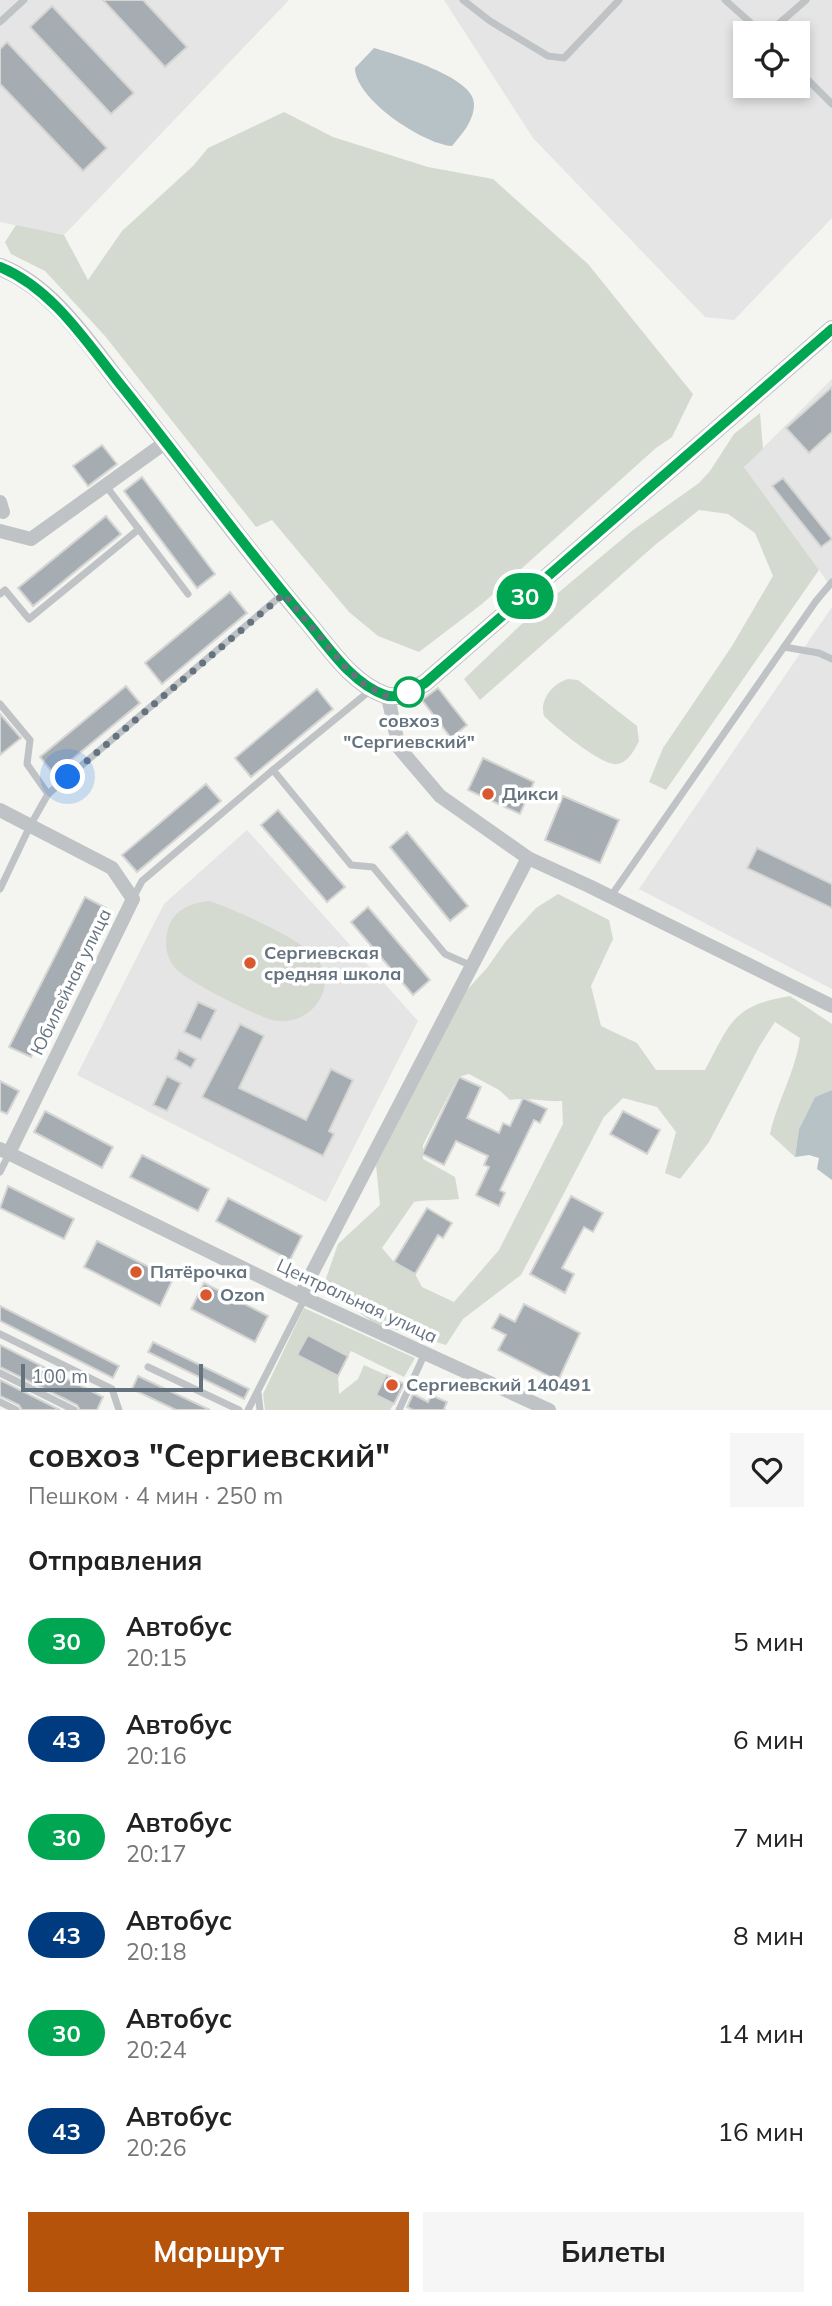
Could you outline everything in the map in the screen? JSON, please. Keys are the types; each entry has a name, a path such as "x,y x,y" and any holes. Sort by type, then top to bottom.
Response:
{"street":[{"path":"0,267 14,272 36,287 65,315 284,594 346,668 380,692 407,693 425,683 832,329"},
{"path":"0,531 31,539 166,442"},
{"path":"380,692 399,748 440,796 528,858 611,896 832,1006"},
{"name":"Юбилейная улица","path":"0,810 112,868 133,899 5,1151"},
{"path":"302,1297 528,858"},
{"name":"Центральная улица","path":"5,1151 302,1297 549,1410"}],"lane":[{"path":"0,22 24,0"},
{"path":"463,0 490,21 548,56 564,58 620,0"},
{"path":"725,0 749,21"},
{"path":"782,21 806,0"},
{"path":"810,82 832,104"},
{"path":"106,486 188,594"},
{"path":"0,594 5,590 29,619 139,529"},
{"path":"611,896 832,582"},
{"path":"0,889 48,794 284,594"},
{"path":"784,647 819,653 832,659"},
{"path":"133,899 142,881 273,770 380,692"},
{"path":"0,704 30,740 27,764 48,794"},
{"path":"273,770 351,864 373,867 445,954 472,966"},
{"path":"0,1172 5,1151"},
{"path":"248,1410 302,1297"},
{"path":"0,1334 112,1390 119,1410"},
{"path":"399,1410 425,1353"},
{"path":"148,1367 239,1410"},
{"path":"0,1373 74,1410"},
{"path":"258,1392 260,1410"},
{"path":"0,1402 16,1410"}],"shaded area":[{"path":"0,0 289,0 64,235 0,222"},
{"path":"444,0 832,0 832,218 734,320 705,317 533,138"},
{"path":"374,48 432,68 462,85 471,94 474,104 472,116 452,146 409,129 378,106 366,93 355,68"},
{"path":"284,112 333,137 428,167 493,179 588,264 693,394 672,437 656,448 482,604 419,652 378,636 349,612 272,520 256,527 105,336 45,271 11,254 5,242 16,225 64,235 88,280 122,231 193,166 208,148"},
{"path":"832,379 832,588 744,467"},
{"path":"760,413 763,449 744,467 819,570 666,790 649,782 663,748 732,646 773,576 755,533 728,514 699,510 655,545 480,700 464,679 527,619 633,530 699,483 734,434"},
{"path":"832,607 832,989 639,889"},
{"path":"568,679 578,680 637,726 639,741 625,761 617,764 601,759 544,716 548,693 557,684"},
{"name":"Сергиевская средняя школа","path":"247,830 418,1021 326,1202 77,1075 164,904"},
{"path":"558,894 609,920 613,939 591,986 601,1026 637,1043 656,1070 705,1070 728,1028 744,1011 790,996 832,1024 832,1090 815,1097 799,1129 795,1157 770,1134 800,1038 775,1022 709,1142 680,1179 665,1173 676,1132 657,1107 623,1098 604,1117 521,1275 463,1319 446,1345 374,1323 323,1287 338,1244 380,1205 376,1165 465,992 536,908","holes":["469,1074 499,1090 510,1100 562,1101 563,1124 499,1250 454,1302 422,1287 415,1274 394,1262 382,1248 414,1202 459,1199 455,1177 423,1159 423,1145 458,1077"]},
{"path":"209,901 264,924 313,954 322,967 325,980 323,993 307,1013 295,1019 281,1021 266,1018 205,988 176,969 166,945 170,922 178,912"},
{"path":"832,1090 832,1180 817,1169 819,1158 809,1155 795,1157 799,1129 815,1097"},
{"path":"304,1308 415,1358 404,1377 351,1351 348,1356 308,1335 297,1355 338,1376 339,1394 358,1379 364,1365 386,1375 376,1395 394,1404 390,1410 265,1410 263,1394"}],"building":[{"path":"103,0 143,0 187,47 165,67"},
{"path":"52,6 134,93 111,114 30,27"},
{"path":"7,42 107,148 83,171 0,84 0,49"},
{"path":"832,387 832,432 809,453 786,428"},
{"path":"102,445 117,464 88,486 73,466"},
{"path":"142,477 215,574 197,588 124,491"},
{"path":"783,478 832,539 821,547 772,486"},
{"path":"106,516 121,534 33,606 18,588"},
{"path":"230,592 247,613 162,684 145,663"},
{"path":"126,686 140,703 54,774 40,757"},
{"path":"438,688 467,725 451,738 422,700"},
{"path":"317,689 333,709 251,777 235,758"},
{"path":"0,714 21,738 0,755"},
{"path":"483,758 534,782 520,814 468,790"},
{"path":"206,784 221,801 137,872 122,855"},
{"path":"563,796 619,820 600,863 545,840"},
{"path":"278,810 345,887 327,902 261,825"},
{"path":"407,832 468,906 450,921 390,847"},
{"path":"757,848 832,884 832,908 747,868"},
{"path":"85,897 106,908 31,1057 9,1047"},
{"path":"368,907 430,980 413,995 351,922"},
{"path":"198,1002 216,1010 201,1040 184,1032"},
{"path":"240,1024 264,1036 239,1088 306,1120 331,1069 353,1080 329,1131 334,1134 323,1156 202,1097"},
{"path":"179,1050 196,1059 191,1068 175,1059"},
{"path":"167,1076 181,1083 167,1111 153,1105"},
{"path":"459,1077 481,1087 467,1118 499,1133 503,1123 510,1126 523,1098 547,1109 540,1123 534,1120 500,1190 505,1193 499,1206 476,1195 489,1167 484,1165 488,1156 456,1141 444,1165 422,1154"},
{"path":"0,1081 19,1091 7,1114 0,1111"},
{"path":"45,1111 113,1147 102,1168 34,1132"},
{"path":"623,1111 660,1130 647,1154 610,1134"},
{"path":"142,1155 209,1189 198,1211 130,1177"},
{"path":"8,1186 74,1219 64,1239 0,1208"},
{"path":"571,1196 603,1213 593,1232 584,1227 562,1268 574,1274 565,1293 530,1274"},
{"path":"228,1198 302,1236 290,1260 216,1221"},
{"path":"427,1208 452,1223 443,1238 438,1235 415,1274 394,1262"},
{"path":"97,1241 173,1279 160,1306 84,1267"},
{"path":"204,1283 268,1316 255,1342 191,1309"},
{"path":"524,1304 580,1333 558,1381 498,1350 506,1335 492,1328 500,1314 515,1322"},
{"path":"0,1306 119,1366 113,1378 0,1321"},
{"path":"308,1335 348,1356 338,1376 297,1355"},
{"path":"153,1342 249,1389 244,1399 148,1352"},
{"path":"0,1345 103,1397 97,1410 80,1410 77,1405 0,1367"},
{"path":"386,1375 404,1384 394,1404 376,1395"},
{"path":"138,1376 210,1410 176,1410 132,1389"},
{"path":"0,1380 60,1410 22,1410 19,1405 0,1396"},
{"path":"413,1394 428,1402 431,1395 447,1402 445,1410 413,1410 407,1407"}],"bus line":[{"name":"30","path":"0,267 14,272 36,287 65,315 272,580 346,668 364,684 388,697 407,693 425,683 832,329"}],"place":[{"name":"совхоз \"Сергиевский\"","path":"409,692"},
{"name":"Дикси","path":"488,794"},
{"name":"Сергиевская средняя школа","path":"250,963"},
{"name":"Пятёрочка","path":"136,1272"},
{"name":"Ozon","path":"206,1295"},
{"name":"Сергиевский 140491","path":"392,1385"}],"route":[{"path":"68,777 284,594 346,668 364,684 388,697 409,692"}]}
